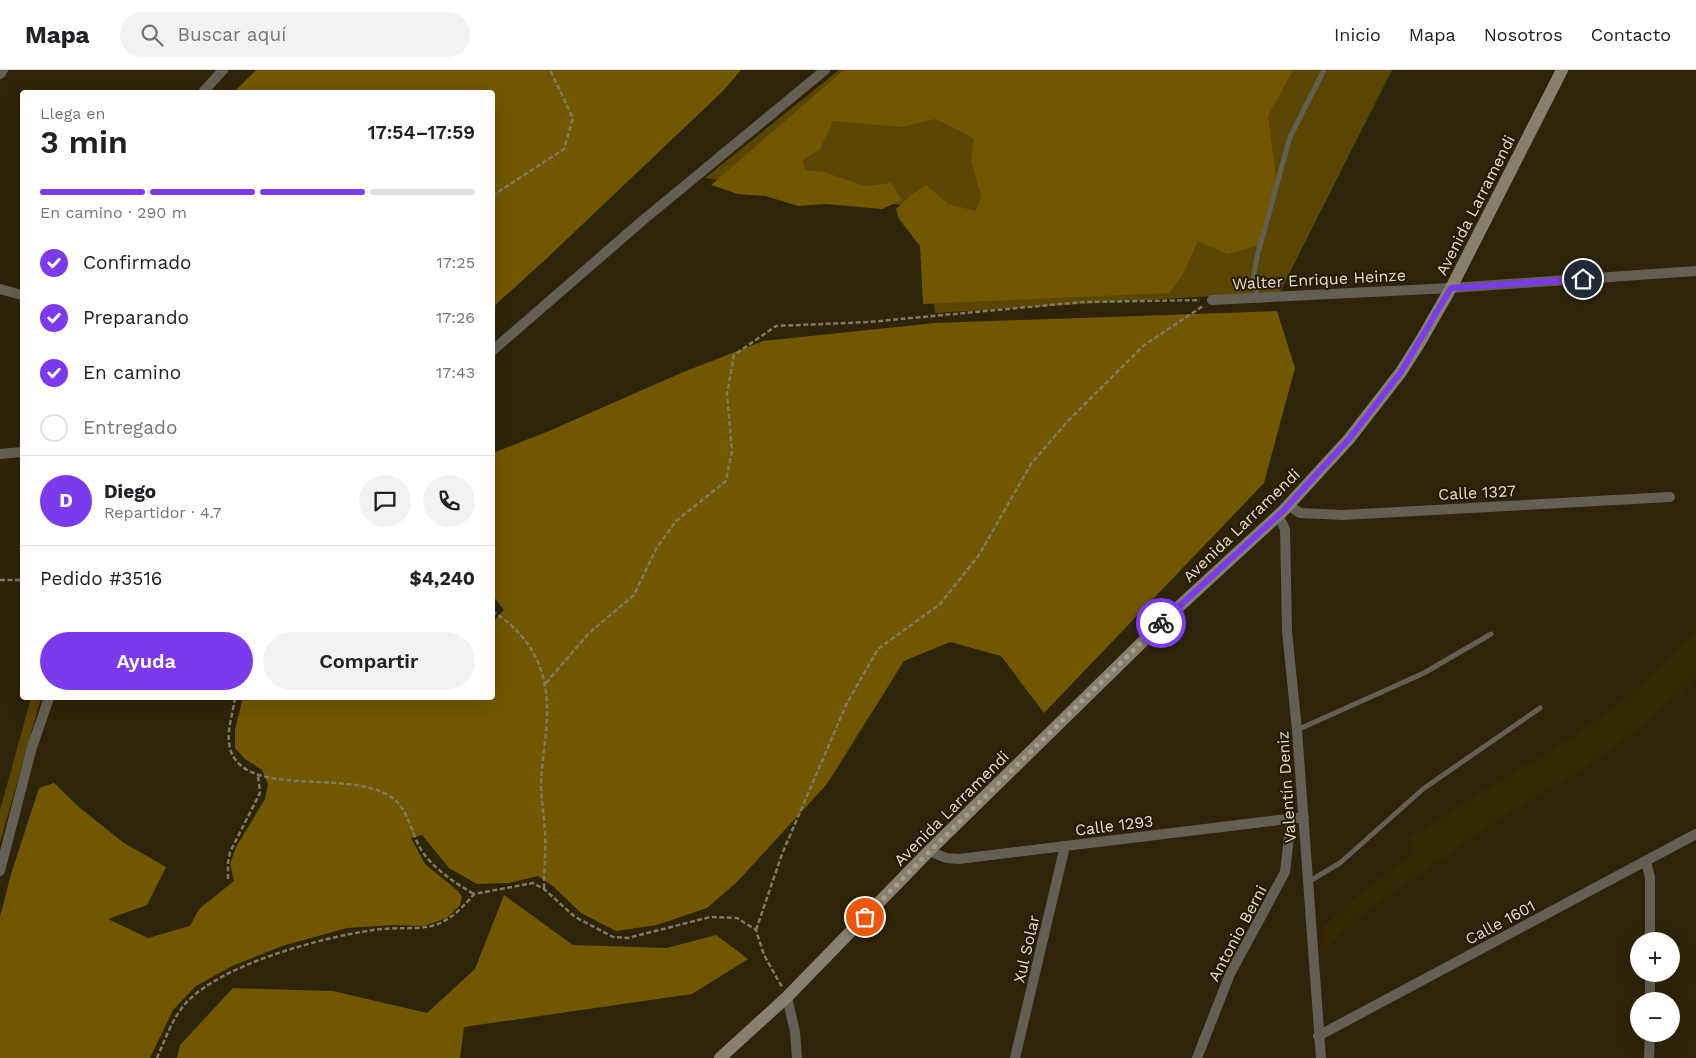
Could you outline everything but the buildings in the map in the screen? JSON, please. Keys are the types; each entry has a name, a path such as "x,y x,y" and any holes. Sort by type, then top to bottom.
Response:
{"main road":[{"name":"Avenida Larramendi","path":"720,1058 787,997 930,851 1172,613 1278,515 1349,439 1382,399 1420,342 1451,288 1562,70"}],"street":[{"path":"0,74 3,70"},
{"path":"205,90 223,70"},
{"path":"495,348 642,221 825,70"},
{"name":"Walter Enrique Heinze","path":"1212,300 1451,288 1696,271"},
{"path":"0,290 20,295"},
{"path":"0,454 20,452"},
{"name":"Calle 1327","path":"1288,505 1300,513 1308,515 1343,515 1670,496"},
{"name":"Valentín Deniz","path":"1278,515 1286,529 1287,631 1304,817 1321,1058"},
{"path":"0,871 32,747 48,700"},
{"name":"Calle 1293","path":"930,851 946,858 959,860 1304,817"},
{"name":"Antonio Berni","path":"1197,1058 1230,974 1285,872 1292,819"},
{"name":"Calle 1601","path":"1318,1036 1696,834"},
{"name":"Xul Solar","path":"1015,1058 1065,846"},
{"path":"1646,862 1650,877 1650,932"},
{"path":"787,997 795,1032 797,1058"},
{"path":"1650,1042 1650,1058"}],"lane":[{"path":"1257,297 1252,279 1290,137 1324,70"},
{"path":"1297,730 1424,673 1491,634"},
{"path":"1308,882 1340,863 1423,789 1540,708"}],"path":[{"path":"495,194 564,149 573,118 550,70"},
{"path":"546,683 589,633 634,595 656,549 676,521 726,481 732,451 728,394 734,355 776,326 869,322 1082,302 1212,300"},
{"path":"787,997 764,955 756,930 790,836 848,703 878,649 940,604 979,555 1031,464 1066,423 1143,346 1212,300"},
{"path":"0,580 20,580"},
{"path":"495,613 527,641 537,659 546,683 547,717 541,781 541,808 545,832 544,889"},
{"path":"235,700 229,731 229,744 232,754 247,769 258,776 343,783 383,792 396,801 405,814 423,853 452,881 474,894 533,884 544,889 575,917 613,937 628,938 710,917 737,918 756,930"},
{"path":"228,879 230,852 260,793 258,776"},
{"path":"157,1058 174,1021 185,1004 216,981 286,950 313,943 363,932 387,929 425,929 438,925 450,919 463,908 474,894"}],"shaded area":[{"path":"256,70 741,70 723,91 495,305 495,90 236,90"},
{"path":"839,70 1392,70 1280,292 935,313 928,245 900,205 705,178"},
{"path":"844,70 1293,70 1268,116 1276,177 1260,245 1228,254 1198,241 1183,274 1169,293 923,304 920,246 899,219 896,209 926,185 948,204 976,211 981,196 971,160 974,138 936,119 901,127 833,121 820,149 803,160 805,170 824,172 864,186 891,183 902,200 882,209 825,204 798,206 765,196 738,194 711,185"},
{"path":"1277,311 1295,368 1264,483 1044,713 1001,656 950,642 904,661 827,784 737,882 707,908 657,925 616,931 581,913 554,887 538,876 509,883 477,884 449,868 422,835 411,838 425,864 458,891 462,897 460,905 447,918 424,926 393,925 347,928 282,946 232,966 196,986 173,1010 150,1058 0,1058 0,917 11,874 39,788 54,783 80,808 124,843 166,867 147,905 108,919 148,938 190,926 199,909 234,881 230,864 236,847 265,799 268,784 262,770 245,759 235,748 235,729 242,700 495,700 495,620 504,610 495,599 495,452 549,431 681,373 763,341 935,323"},
{"path":"1696,630 1696,677 1679,694 1637,730 1590,765 1506,815 1379,902 1326,949 1323,927 1357,896 1415,852 1407,839 1579,733 1623,700 1665,663"},
{"path":"30,700 40,700 0,843 0,810"},
{"path":"504,895 573,945 667,948 716,935 748,959 692,994 464,1027 460,1058 177,1058 180,1045 233,988 333,991 427,1013 475,969"}],"way so far":[{"path":"865,917 1161,623"}],"route":[{"path":"1161,623 1283,511 1349,439 1382,399 1401,372 1451,288 1583,279"}]}
